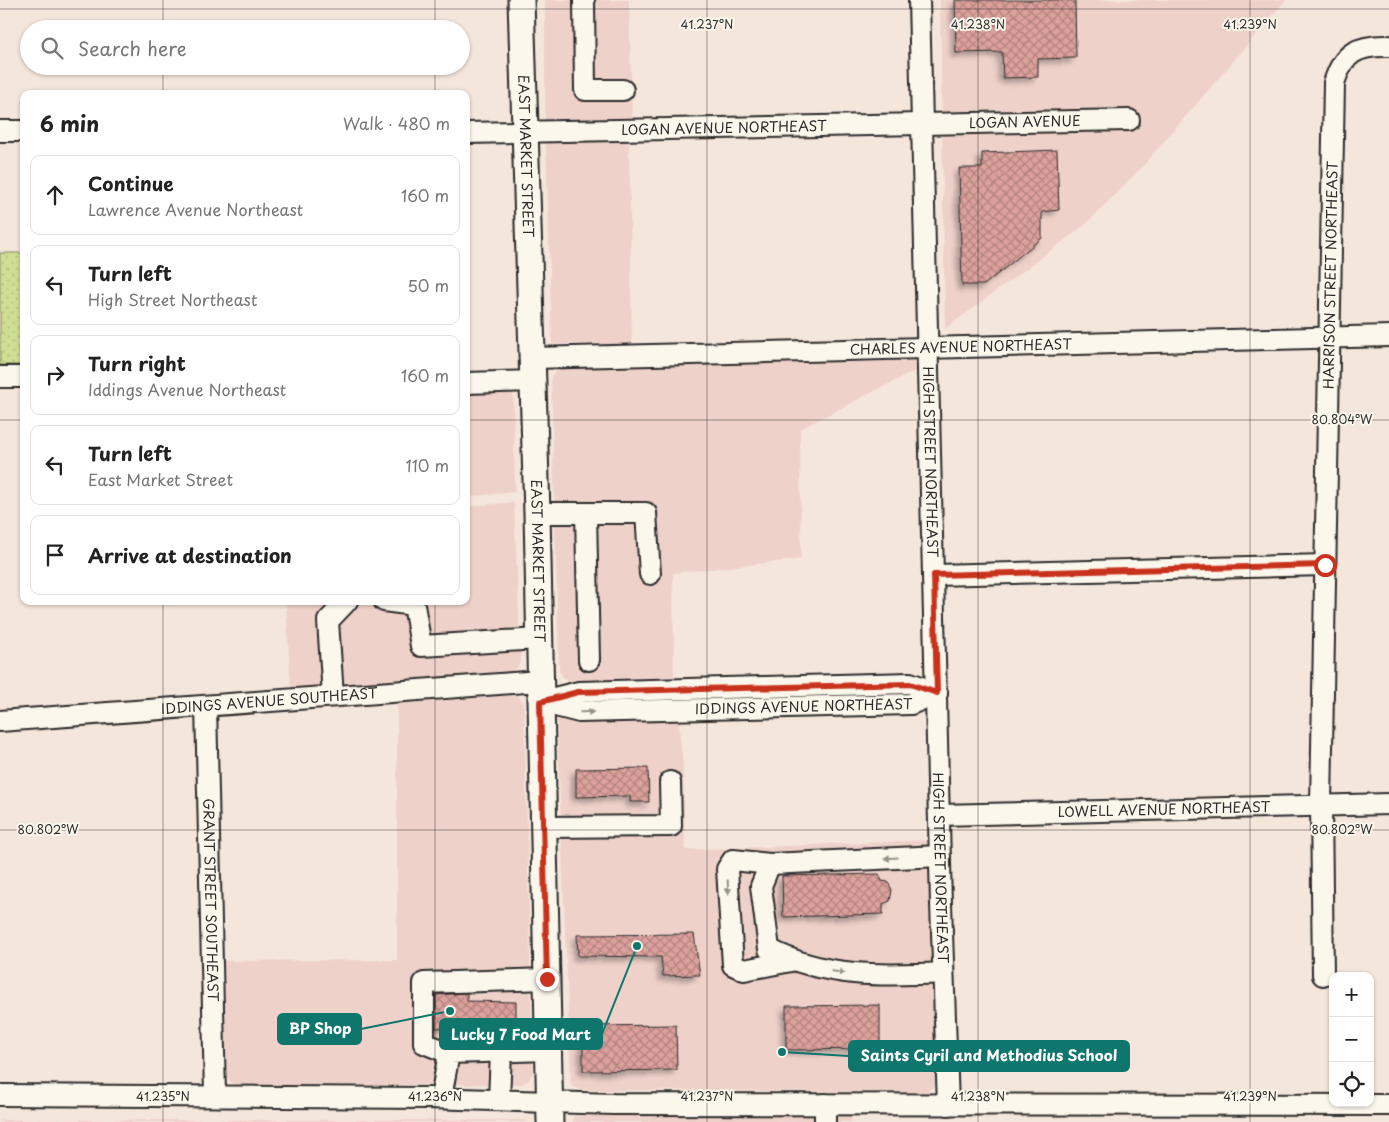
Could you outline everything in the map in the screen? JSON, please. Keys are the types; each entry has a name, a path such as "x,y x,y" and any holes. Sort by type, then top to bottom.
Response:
{"main road":[{"name":"EAST MARKET STREET","path":"521,0 537,513 550,1112"}],"street":[{"path":"584,0 585,90 623,90"},
{"name":"HIGH STREET NORTHEAST","path":"918,0 948,1105"},
{"name":"HARRISON STREET NORTHEAST","path":"1323,975 1320,804 1334,83 1340,66 1346,57 1361,49 1389,46"},
{"name":"LOGAN AVENUE","path":"921,123 1130,120"},
{"name":"LOGAN AVENUE NORTHEAST","path":"470,133 921,123"},
{"path":"0,131 20,131"},
{"name":"CHARLES AVENUE NORTHEAST","path":"470,382 533,370 928,347 1389,336"},
{"path":"0,377 20,377"},
{"path":"537,513 646,513 650,574"},
{"path":"586,513 589,660"},
{"path":"934,575 1325,565"},
{"path":"333,696 328,621 343,605"},
{"path":"414,605 421,646 539,639"},
{"name":"IDDINGS AVENUE NORTHEAST","path":"540,691 579,712 911,704 937,693"},
{"name":"IDDINGS AVENUE SOUTHEAST","path":"0,721 333,696 540,691"},
{"name":"GRANT STREET SOUTHEAST","path":"206,706 215,1094"},
{"path":"543,827 671,826 670,782"},
{"name":"LOWELL AVENUE NORTHEAST","path":"939,815 1320,804 1389,804"},
{"path":"790,961 744,970 733,965 727,868 733,860 770,864 940,856"},
{"path":"770,864 761,886 769,949 790,961 836,973 893,976 943,973"},
{"path":"547,979 424,983 424,1043 449,1053 548,1050"},
{"path":"500,1052 500,1100"},
{"path":"441,1098 449,1053"},
{"path":"0,1095 215,1094 441,1098 500,1100 550,1112 825,1113 948,1105 1389,1105"}],"shaded area":[{"path":"545,0 629,0 632,119 545,122"},
{"path":"940,0 1286,0 1142,167 1085,225 945,329"},
{"path":"629,139 632,344 552,344 546,140"},
{"path":"921,352 922,367 800,429 801,559 673,573 674,682 572,683 564,678 559,671 551,376 561,365"},
{"path":"470,390 513,391 515,492 470,497"},
{"path":"514,502 521,662 515,670 505,674 291,689 286,605 470,605 470,507"},
{"path":"502,690 515,694 521,699 524,708 533,1073 529,1080 522,1084 406,1085 236,1085 229,1081 227,1075 224,961 397,960 397,699"},
{"path":"678,716 683,767 685,850 933,840 938,1084 927,1092 581,1090 571,1086 557,719"},
{"path":"851,1113 851,1122 573,1122 573,1116"},
{"path":"0,1120 526,1120 526,1122 0,1122"}],"green space":[{"path":"0,253 20,253 20,365 0,365"}],"building":[{"path":"955,0 1075,0 1076,58 1038,59 1038,77 1003,78 1002,52 956,53"},
{"path":"1057,150 1059,210 1042,212 1042,238 984,285 962,285 959,168 982,168 982,153"},
{"path":"648,768 649,802 630,802 630,796 576,797 576,769"},
{"path":"879,874 882,881 888,882 892,890 890,901 883,904 883,914 783,917 782,876"},
{"path":"694,934 700,975 663,976 661,957 578,956 577,935"},
{"path":"467,993 467,1001 516,1002 516,1034 478,1032 478,1027 436,1028 436,995"},
{"path":"880,1005 880,1049 786,1050 786,1006"},
{"path":"676,1025 677,1070 583,1071 583,1026"}],"place":[{"name":"Lucky 7 Food Mart","path":"637,946"},
{"name":"BP Shop","path":"450,1011"},
{"name":"Saints Cyril and Methodius School","path":"782,1052"}],"route":[{"path":"547,979 540,702 578,692 910,684 937,693 934,575 1325,565"}]}
